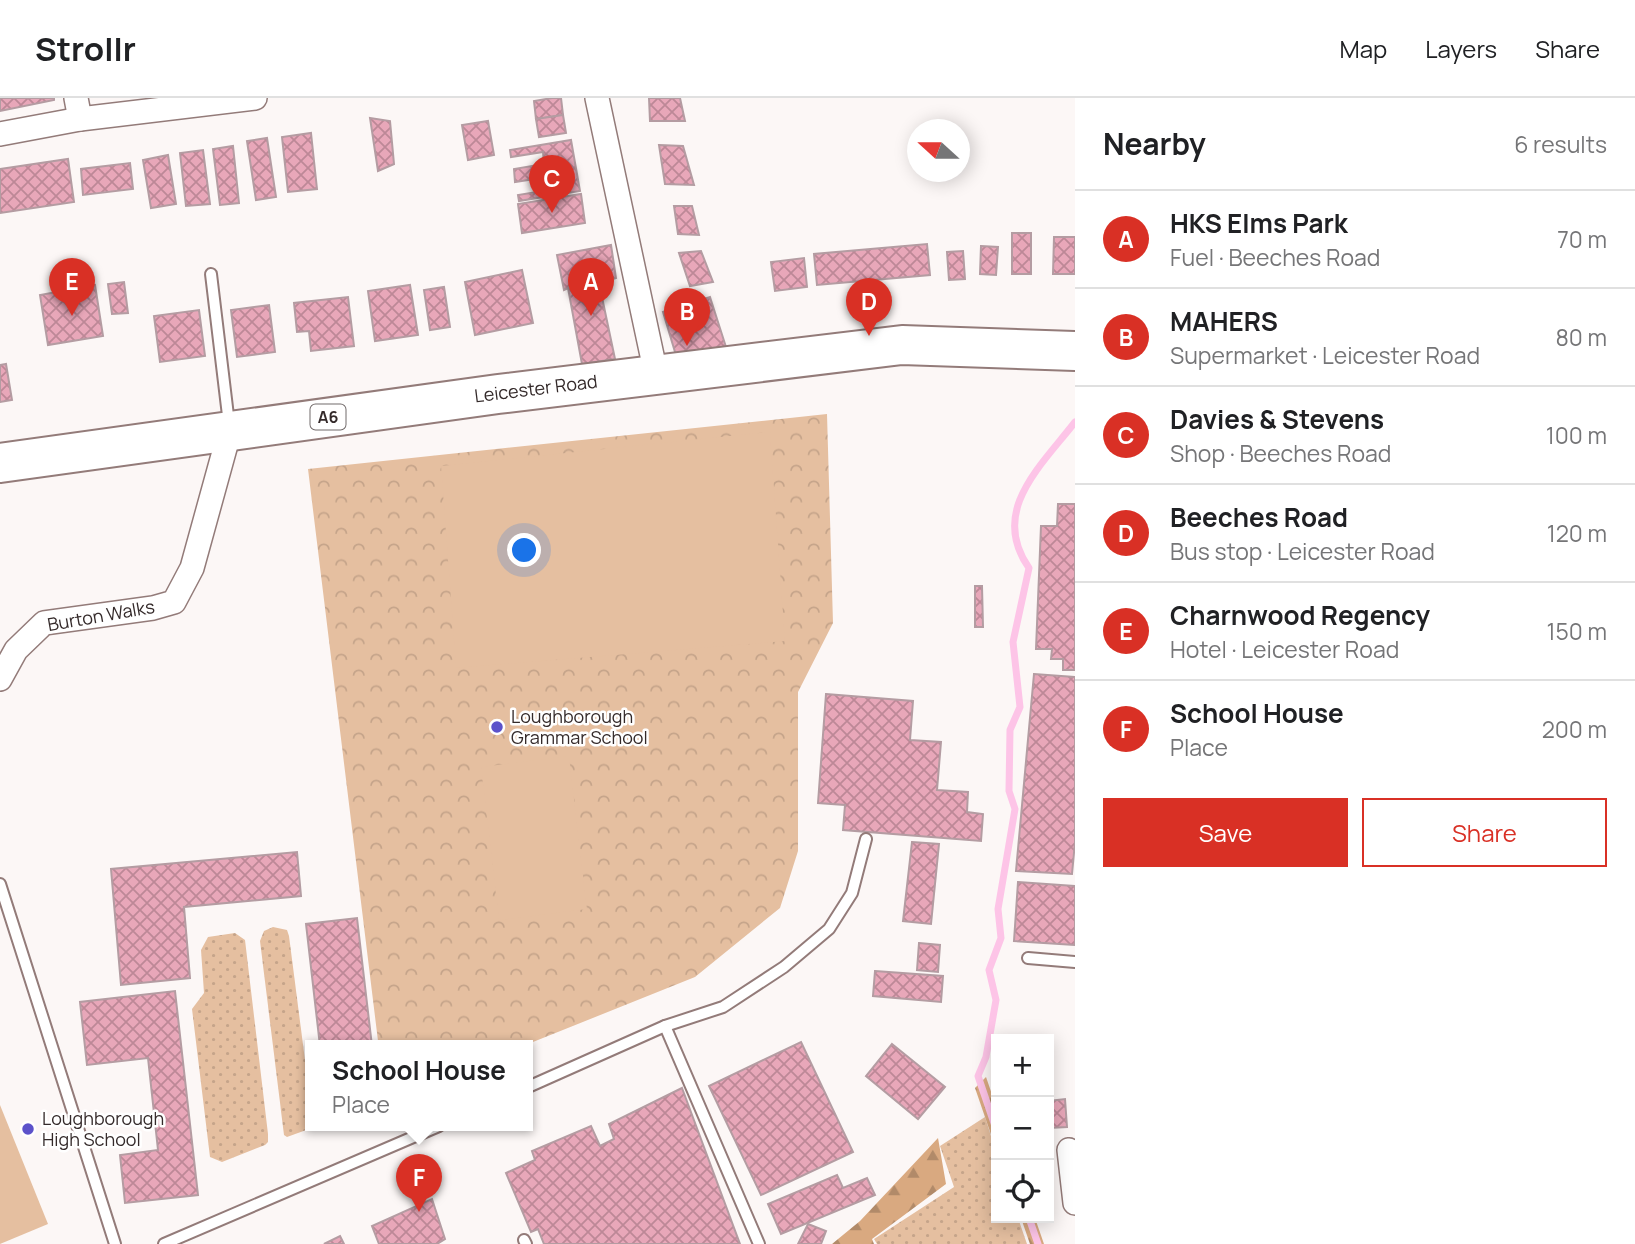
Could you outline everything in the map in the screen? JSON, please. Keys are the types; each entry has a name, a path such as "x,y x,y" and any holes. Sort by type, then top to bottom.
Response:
{"highway":[{"name":"Leicester Road","path":"0,463 656,374 902,345 1075,351"}],"street":[{"path":"0,134 78,109 255,98"},
{"path":"597,98 656,374"},
{"name":"Burton Walks","path":"0,679 16,650 44,623 153,608 174,602 192,568 230,430"},
{"path":"1069,1150 1075,1203"}],"lane":[{"path":"211,274 230,430"},
{"path":"533,1084 665,1026 723,1007 784,968 829,929 852,893 866,839"},
{"path":"0,884 115,1244"},
{"path":"1028,958 1075,962"},
{"path":"665,1026 759,1244"},
{"path":"164,1244 427,1131"}],"green space":[{"path":"827,414 833,623 798,692 798,851 780,908 695,977 533,1042 378,1040 308,469"},
{"path":"770,432 785,641 456,668 441,466"},
{"path":"569,756 587,909 499,920 481,767"},
{"path":"273,927 287,930 289,936 305,1060 305,1130 287,1137 284,1135 260,941 264,931"},
{"path":"235,933 245,940 268,1142 222,1162 210,1157 192,1009 204,993 201,950 208,937"},
{"path":"986,1077 991,1092 991,1134 975,1088"},
{"path":"0,1105 48,1224 0,1244"},
{"path":"985,1117 991,1136 991,1223 1020,1223 1027,1244 877,1244 874,1239 954,1187 940,1146"},
{"path":"938,1138 946,1184 872,1239 874,1244 832,1244 860,1221"},
{"path":"1023,1223 1037,1223 1044,1244 1030,1244"}],"building":[{"path":"0,98 54,98 54,100 0,111"},
{"path":"561,98 563,115 536,119 534,101"},
{"path":"649,98 680,98 685,121 650,121"},
{"path":"563,115 566,133 539,137 536,119"},
{"path":"370,118 390,121 394,164 378,171"},
{"path":"488,121 494,155 468,160 462,125"},
{"path":"311,133 317,189 288,192 282,137"},
{"path":"267,138 276,197 256,200 247,141"},
{"path":"571,140 580,191 519,201 518,195 549,190 547,177 515,182 514,169 544,164 543,152 511,157 510,150"},
{"path":"659,145 683,146 694,185 665,184"},
{"path":"233,146 239,203 220,205 213,149"},
{"path":"203,150 210,204 186,206 180,153"},
{"path":"168,155 176,204 151,208 143,160"},
{"path":"68,159 74,202 0,213 0,169"},
{"path":"130,163 133,189 83,195 81,169"},
{"path":"581,194 585,223 522,233 518,204"},
{"path":"674,206 692,206 699,235 678,234"},
{"path":"1012,233 1031,233 1031,274 1012,274"},
{"path":"1054,237 1075,237 1075,274 1053,274"},
{"path":"927,244 930,275 817,285 814,254"},
{"path":"611,245 616,278 599,283 615,359 582,364 568,288 564,290 557,255"},
{"path":"981,246 998,247 996,275 980,274"},
{"path":"701,251 713,282 690,286 679,253"},
{"path":"963,251 965,279 949,280 947,252"},
{"path":"804,258 807,287 775,291 771,262"},
{"path":"522,270 533,323 475,335 465,282"},
{"path":"124,282 128,313 112,314 108,284"},
{"path":"95,285 103,336 48,345 40,295"},
{"path":"410,285 418,335 375,341 368,291"},
{"path":"444,287 450,327 430,330 424,290"},
{"path":"348,297 354,346 311,351 309,331 297,332 294,303"},
{"path":"710,297 726,347 678,362 663,312"},
{"path":"269,305 275,352 237,357 231,310"},
{"path":"199,310 205,356 160,362 154,316"},
{"path":"6,364 12,400 0,402 0,365"},
{"path":"1058,504 1075,504 1075,670 1063,670 1063,659 1051,659 1052,649 1036,649 1041,526 1057,526"},
{"path":"975,586 982,586 983,627 975,627"},
{"path":"1034,674 1075,677 1075,842 1072,874 1016,871"},
{"path":"826,694 913,701 910,740 941,742 937,790 968,792 967,812 983,814 981,841 843,830 845,805 818,803"},
{"path":"912,842 939,844 931,924 903,921"},
{"path":"297,852 301,896 184,907 190,978 121,985 111,869"},
{"path":"1018,882 1075,886 1075,945 1014,941"},
{"path":"357,918 371,1040 319,1040 306,924"},
{"path":"919,943 940,945 938,972 917,970"},
{"path":"875,971 943,976 941,1002 873,996"},
{"path":"175,991 198,1195 125,1203 120,1155 158,1150 148,1058 87,1065 80,1002"},
{"path":"801,1042 853,1152 761,1195 709,1086"},
{"path":"892,1044 945,1087 918,1119 866,1076"},
{"path":"682,1088 740,1244 544,1244 538,1229 531,1232 506,1173 535,1160 532,1151 591,1126 600,1146 614,1139 609,1124"},
{"path":"1065,1099 1067,1127 1054,1128 1054,1100"},
{"path":"837,1175 843,1188 867,1178 875,1195 781,1234 768,1204"},
{"path":"432,1199 445,1239 437,1244 379,1244 372,1226"},
{"path":"808,1224 826,1231 821,1244 798,1244"},
{"path":"340,1236 344,1244 324,1244"}],"waterway":[{"path":"991,1114 978,1076 986,1057 996,1000 989,970 1001,938 998,909 1015,809 1009,791 1010,730 1020,707 1013,642 1029,568 1018,547 1015,527 1017,508 1035,473 1075,422"},
{"path":"1031,1223 1038,1244"}],"place":[{"name":"Davies & Stevens","path":"552,213"},
{"name":"Charnwood Regency","path":"72,316"},
{"name":"HKS Elms Park","path":"591,316"},
{"name":"Beeches Road","path":"869,336"},
{"name":"MAHERS","path":"687,346"},
{"name":"Loughborough Grammar School","path":"497,727"},
{"name":"Loughborough High School","path":"28,1129"},
{"name":"School House","path":"419,1212"}]}
